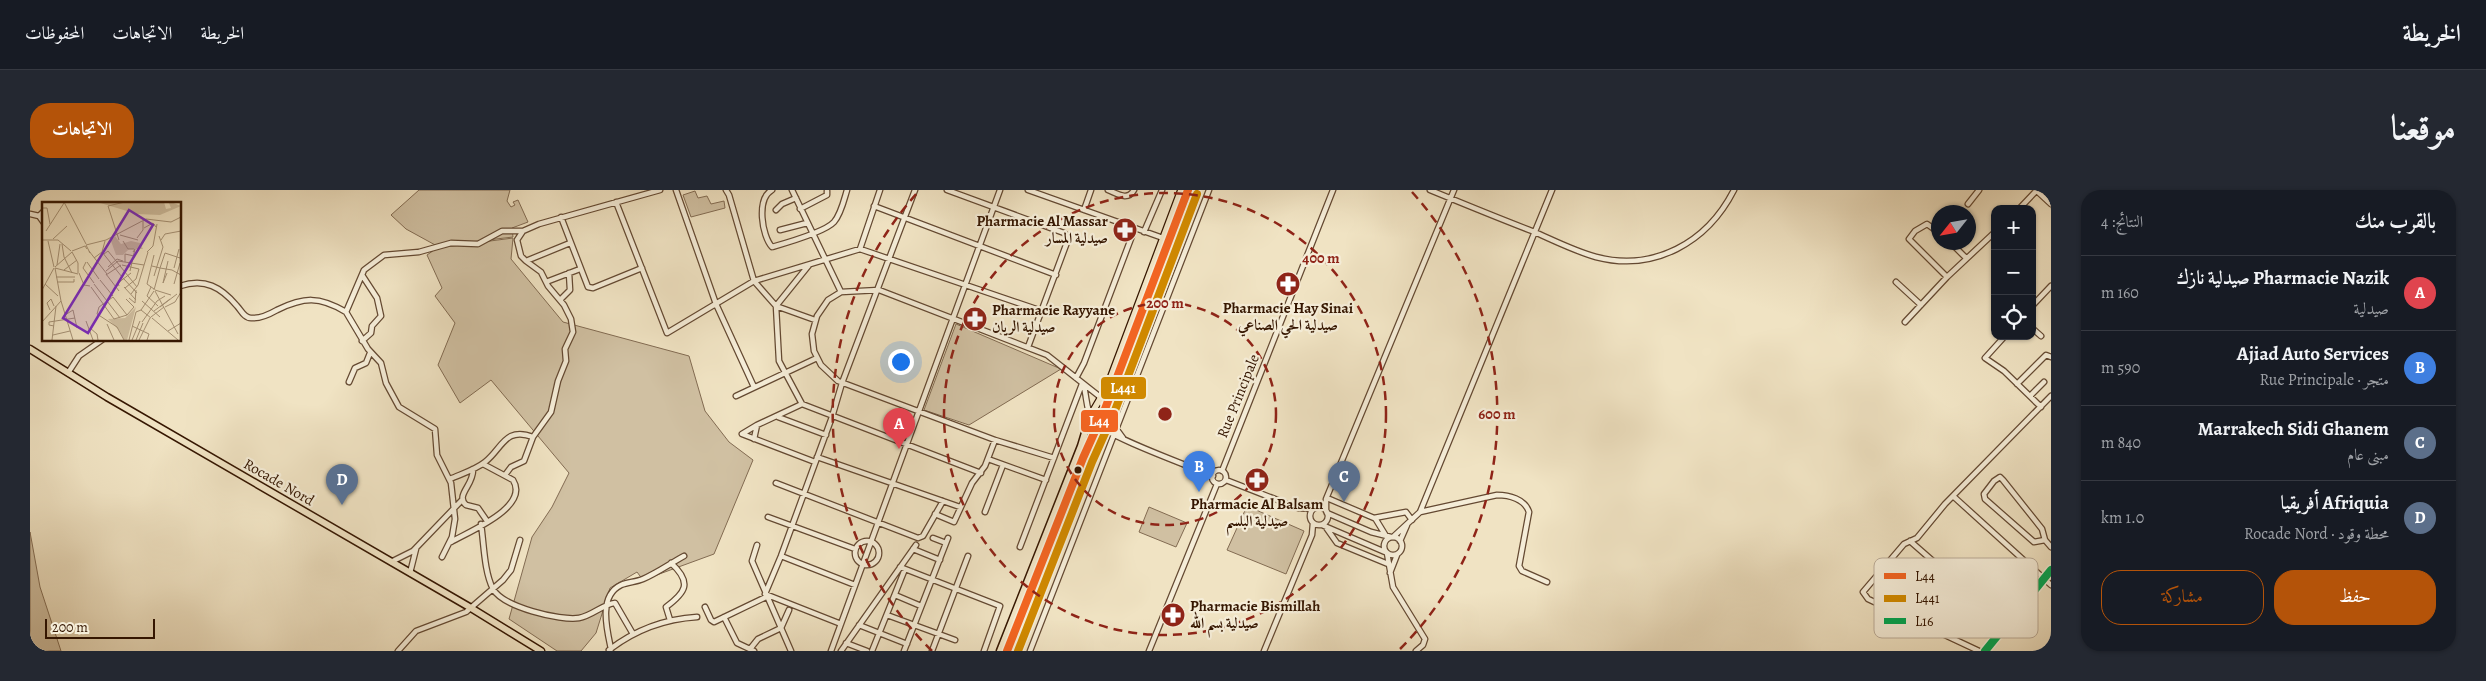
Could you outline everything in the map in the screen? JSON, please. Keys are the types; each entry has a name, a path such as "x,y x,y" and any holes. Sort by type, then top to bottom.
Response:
{"highway":[{"name":"Rocade Nord","path":"30,349 472,608 540,651"},
{"path":"1000,651 1081,446 1090,416"},
{"path":"1007,651 1097,426"}],"main road":[{"path":"1090,416 1106,390 1181,190"},
{"path":"1097,426 1105,410 1188,190"},
{"path":"1109,399 1111,421"}],"street":[{"path":"346,312 362,276 369,266 387,254 419,252 451,243 478,244 502,231 523,231 561,216 660,190"},
{"path":"676,190 716,304 754,388"},
{"path":"772,190 763,200 761,206 771,246 798,240 834,221 848,190"},
{"path":"792,190 842,292"},
{"path":"800,209 827,195 827,190"},
{"path":"860,248 880,190"},
{"path":"705,607 712,622 766,596 826,435 842,383 891,258 915,190"},
{"path":"947,190 1067,235 1068,243 1028,347"},
{"path":"831,651 1002,190"},
{"path":"1028,190 1163,238"},
{"path":"1084,210 1091,190"},
{"path":"1108,190 1126,197 1131,195 1134,190"},
{"path":"1144,232 1162,190"},
{"path":"1030,651 1209,190"},
{"name":"Rue Principale","path":"1222,471 1333,190"},
{"path":"1430,190 1593,256 1622,261 1648,260 1675,251 1698,236 1721,211 1734,190"},
{"path":"1312,535 1327,520 1326,499 1454,190"},
{"path":"1416,651 1423,646 1425,639 1393,587 1389,575 1384,543 1420,512 1552,190"},
{"path":"1968,204 1978,190"},
{"path":"2023,205 2037,190 2051,204"},
{"path":"729,192 754,281 776,306 816,320"},
{"path":"776,210 782,204 796,198"},
{"path":"616,202 667,333 754,281 860,248 1042,311"},
{"path":"874,206 1056,275"},
{"path":"30,214 34,217 42,213"},
{"path":"39,216 42,220"},
{"path":"561,216 580,269 590,288 642,268"},
{"path":"780,230 807,223"},
{"path":"1931,227 1927,224 1915,231 1909,239 1947,277"},
{"path":"1076,378 1084,363 1135,228"},
{"path":"505,475 511,467 524,461 533,437 551,412 558,381 566,362 565,349 573,332 571,319 541,272 521,256 517,240 523,231"},
{"path":"1904,322 1966,258 1991,236"},
{"path":"526,261 570,244"},
{"path":"1958,250 1966,258"},
{"path":"810,264 776,306 778,352 784,374 802,404 981,473"},
{"path":"546,282 580,269"},
{"path":"560,300 570,290 569,273"},
{"path":"362,276 377,298 381,316 372,326 371,334 362,341"},
{"path":"181,286 196,282 213,285 220,289 245,315 251,318 267,315 304,299 330,304 346,312 370,353 381,363 386,383 399,407 436,429 438,459 450,480 455,526 450,543 442,557"},
{"path":"1896,282 1921,305"},
{"path":"2036,302 2051,286"},
{"path":"1054,458 995,440 842,383 826,372 817,358 812,342 816,320 824,305 842,292 878,290 1028,347 1052,358 1101,398 1111,421 1123,438"},
{"path":"2036,332 2040,336"},
{"path":"2001,340 1985,358 2004,371 2041,407"},
{"path":"68,373 79,356 101,341"},
{"path":"349,382 354,369 366,363 370,353"},
{"path":"2017,384 2046,356 2051,358"},
{"path":"736,396 817,358"},
{"path":"2030,396 2044,382"},
{"path":"1083,385 1090,416 1097,426 1114,435 1213,476"},
{"path":"1020,547 1083,385"},
{"path":"1891,558 1904,544 1917,538 1953,496 2051,396"},
{"path":"802,404 742,433 754,439 960,507"},
{"path":"778,416 826,435"},
{"path":"754,439 757,425"},
{"path":"450,480 483,464 506,439 521,434 533,437"},
{"path":"935,514 954,522 972,483 981,473 988,459 995,440"},
{"path":"988,459 1046,480"},
{"path":"450,543 504,512 515,497 515,482 483,464"},
{"path":"985,512 1003,465"},
{"path":"473,469 472,480 462,495 462,500 466,506 478,508 487,521"},
{"path":"1213,476 1217,471 1222,471 1225,474 1226,480"},
{"path":"1213,476 1213,480 1217,484"},
{"path":"2045,540 2034,542 1987,502 1984,494 1996,478 2000,477 2003,480 2042,529 2045,540 2051,546"},
{"path":"1217,484 1222,484 1226,480"},
{"path":"1226,480 1298,508 1310,517 1313,523 1312,535 1264,651"},
{"path":"776,483 919,538 943,501"},
{"path":"1149,651 1217,484"},
{"path":"1420,512 1497,495 1508,496 1524,503 1529,512 1518,565 1522,571 1547,582"},
{"path":"1953,496 2022,558"},
{"path":"1310,517 1315,508 1326,499"},
{"path":"1326,499 1375,518 1390,537"},
{"path":"391,562 405,557 417,548 454,506 462,500"},
{"path":"1298,508 1315,508 1400,541"},
{"path":"1375,518 1406,512 1412,520"},
{"path":"768,517 855,548"},
{"path":"1313,523 1397,555"},
{"path":"481,524 493,588 501,597 523,608 570,618 584,617 612,603 617,605 633,634"},
{"path":"1389,575 1397,555 1402,550 1400,541 1408,524"},
{"path":"1322,525 1337,543 1388,564"},
{"path":"933,538 946,543"},
{"path":"904,651 948,538"},
{"path":"398,651 404,642 420,629 455,618 472,608 511,570 520,540"},
{"path":"855,548 862,542 872,541"},
{"path":"855,548 856,558 863,564 872,564 878,557 878,548 872,541"},
{"path":"1910,541 1929,558"},
{"path":"757,545 752,559 766,596 791,651"},
{"path":"841,651 903,568 915,547 940,560"},
{"path":"410,573 417,548"},
{"path":"684,556 645,578 617,587 610,596 607,605 610,650 633,634 670,620 698,617"},
{"path":"781,556 856,585"},
{"path":"932,651 968,556"},
{"path":"670,620 666,607 683,594 684,590 681,575 671,563"},
{"path":"903,568 1000,606 984,651"},
{"path":"872,651 895,596 903,568"},
{"path":"2038,585 2051,570"},
{"path":"2038,573 2051,585"},
{"path":"1874,577 1868,584 1864,594 1874,602"},
{"path":"766,596 841,624"},
{"path":"895,596 921,606"},
{"path":"724,617 737,643 752,650 758,639 781,628 789,610"},
{"path":"887,615 955,640"},
{"path":"859,625 906,644"},
{"path":"1951,638 1979,651"},
{"path":"1985,651 1996,638"},
{"path":"846,643 867,651"}],"shaded area":[{"path":"419,190 510,190 507,201 511,207 515,205 513,202 518,200 528,222 512,228 513,237 437,246 406,229 391,215"},
{"path":"695,191 698,198 707,196 711,204 724,201 725,208 691,217 683,195"},
{"path":"513,238 511,259 563,322 689,356 705,411 729,442 753,460 714,554 643,580 637,572 610,588 596,633 581,651 557,651 509,619 532,537 552,507 569,473 491,380 460,403 438,365 455,323 435,296 442,288 427,255 437,248"},
{"path":"956,324 1061,369 969,425 924,410"},
{"path":"1247,506 1304,531 1286,574 1227,550"},
{"path":"1149,507 1187,523 1176,547 1139,532"},
{"path":"30,532 40,587 61,651 30,651"}],"transit line":[{"name":"L44","path":"1007,651 1083,458 1105,409 1188,190"},
{"name":"L441","path":"1018,651 1092,462 1114,413 1197,194"},
{"name":"L16","path":"2038,586 2051,570"},
{"name":"L16","path":"1985,651 1996,638"}],"place":[{"name":"Pharmacie Al Massar صيدلية المسار","path":"1125,230"},
{"name":"Pharmacie Hay Sinai صيدلية الحي الصناعي","path":"1288,284"},
{"name":"Pharmacie Rayyane صيدلية الريان","path":"975,319"},
{"name":"Pharmacie Nazik صيدلية نازك","path":"899,449"},
{"name":"Pharmacie Al Balsam صيدلية البلسم","path":"1257,480"},
{"name":"Ajiad Auto Services","path":"1199,492"},
{"name":"Marrakech Sidi Ghanem","path":"1344,502"},
{"name":"Afriquia أفريقيا","path":"342,505"},
{"name":"Pharmacie Bismillah صيدلية بسم الله","path":"1173,615"}]}
